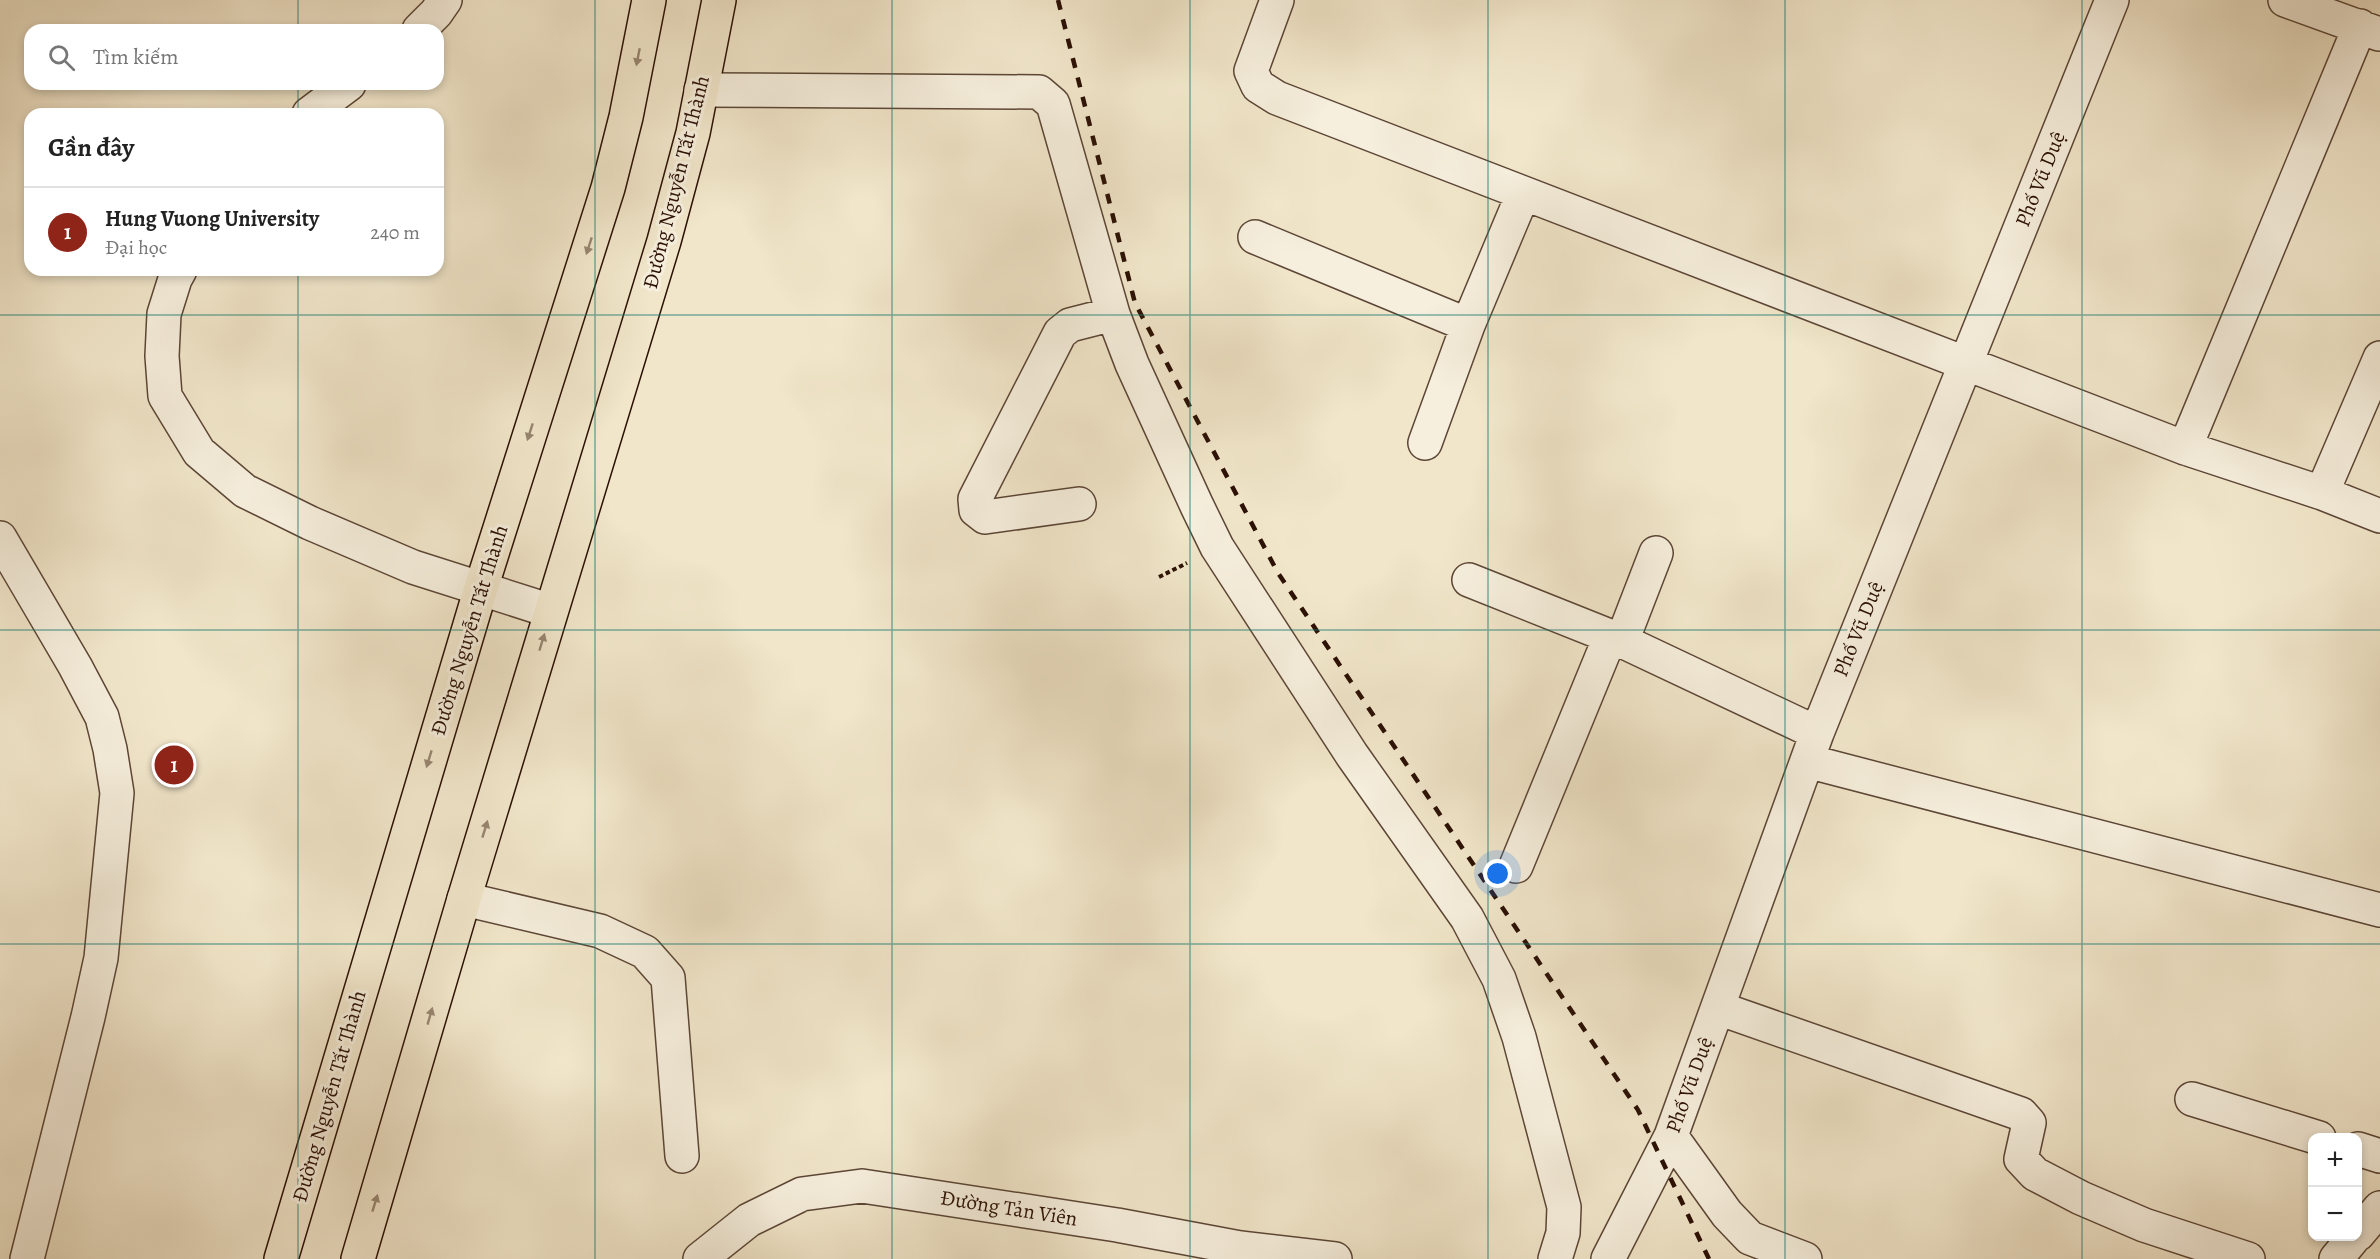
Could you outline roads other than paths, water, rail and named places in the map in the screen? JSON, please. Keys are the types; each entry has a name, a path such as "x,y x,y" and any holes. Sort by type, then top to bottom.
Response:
{"main road":[{"name":"Đường Nguyễn Tất Thành","path":"281,1259 481,588 608,188 626,117 649,0"},
{"name":"Đường Nguyễn Tất Thành","path":"358,1259 464,899 664,241 693,133 719,0"}],"street":[{"path":"425,24 444,0"},
{"path":"1277,0 1251,71 1258,86 1277,98 2185,448 2322,492 2380,516"},
{"name":"Phố Vũ Duệ","path":"1608,1259 1671,1136 1812,747 2112,0"},
{"path":"2185,448 2370,30 2285,0"},
{"path":"317,108 341,90"},
{"path":"701,90 1039,92 1053,104 1113,314 1132,364 1217,547 1352,755 1467,918 1499,979 1519,1037 1564,1208 1563,1233 1555,1259"},
{"path":"1425,443 1468,325 1523,194"},
{"path":"1255,237 1468,325"},
{"path":"177,276 164,314 162,356 165,396 199,452 245,491 310,523 413,567 551,611"},
{"path":"1079,504 985,517 976,510 975,499 1060,333 1070,325 1113,314"},
{"path":"2322,492 2380,358"},
{"path":"0,538 102,717 117,793 101,958 27,1259"},
{"path":"1516,866 1656,553"},
{"path":"1469,580 1616,639 1812,747 2380,910"},
{"path":"464,899 600,931 645,952 668,978 682,1156"},
{"path":"1718,1008 2021,1114 2029,1123 2021,1158 2035,1174 2081,1198 2144,1225 2248,1259"},
{"path":"2192,1099 2308,1134"},
{"path":"1671,1136 1727,1214 1750,1238 1804,1259"},
{"path":"2362,1150 2380,1156"},
{"name":"Đường Tản Viên","path":"700,1259 749,1220 802,1194 862,1186 1116,1225 1240,1248 1335,1259"},
{"path":"2362,1228 2380,1208"},
{"path":"2336,1259 2351,1241"}],"railway":[{"path":"1058,0 1135,303 1278,573 1638,1110 1709,1259"}],"place":[{"name":"Hung Vuong University","path":"174,765"}]}
